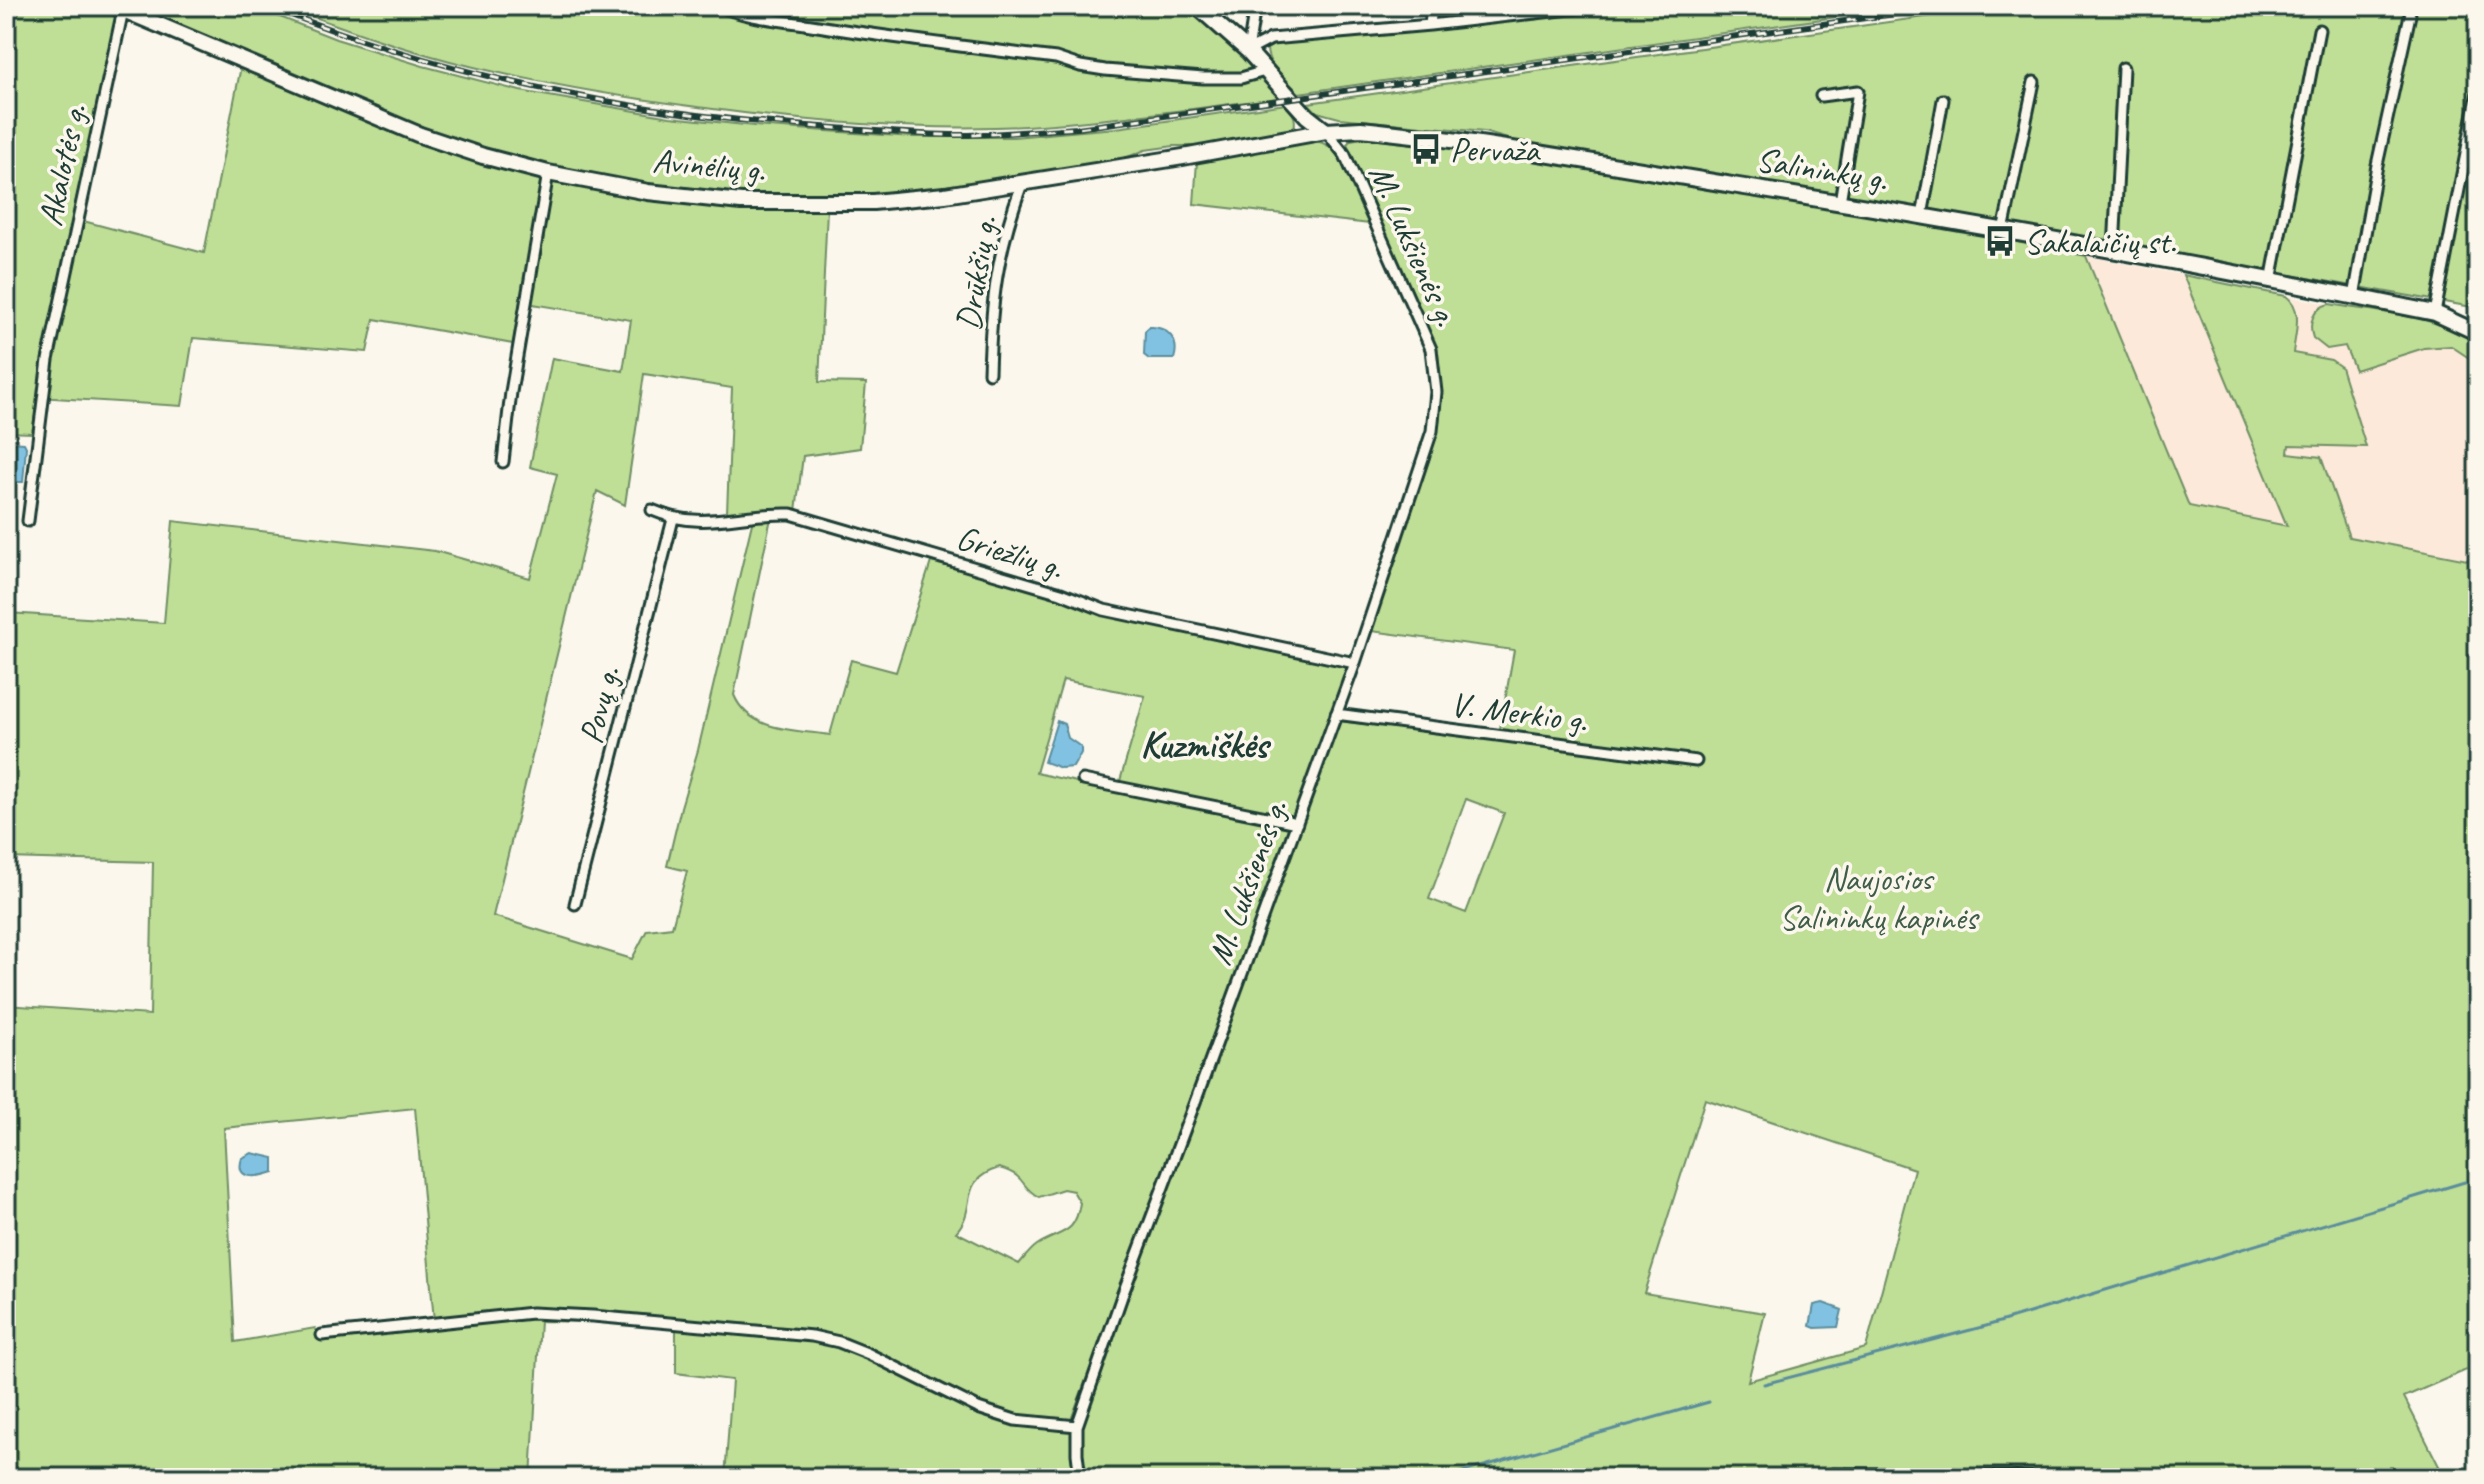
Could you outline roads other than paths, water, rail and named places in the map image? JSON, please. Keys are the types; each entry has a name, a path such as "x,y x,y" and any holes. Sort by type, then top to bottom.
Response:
{"main road":[{"path":"1197,6 1268,70 1307,116 1326,131"},
{"name":"Avinėlių g.","path":"118,8 420,135 483,156 548,173 648,192 741,202 873,202 945,195 1326,131"},
{"name":"Salininkų g.","path":"1326,131 1361,129 1413,135 1922,216 2435,313 2478,333"}],"street":[{"path":"721,6 731,11 795,22 1056,58 1105,70 1241,78 1268,70"},
{"path":"1248,51 1255,6"},
{"path":"1430,25 1432,6"},
{"path":"1248,51 1271,39 1597,6"},
{"name":"Akalotės g.","path":"28,521 48,360 118,8"},
{"path":"2354,297 2377,165 2410,15"},
{"path":"2271,281 2319,30"},
{"path":"2114,251 2123,68"},
{"path":"2003,231 2034,82"},
{"path":"1821,96 1858,91 1840,202"},
{"path":"2435,313 2478,92"},
{"path":"1922,216 1943,100"},
{"name":"M. Lukšienės g.","path":"1080,1478 1077,1426 1355,663 1432,431 1436,382 1431,349 1345,155 1326,131"},
{"path":"503,462 511,392 548,173"},
{"name":"Drūkšių g.","path":"989,373 992,299 1000,250 1022,184"},
{"name":"Griežlių g.","path":"652,510 673,519 706,521 791,514 1061,593 1104,610 1355,663"},
{"name":"Povų g.","path":"575,904 673,519"},
{"name":"V. Merkio g.","path":"1336,714 1696,761"},
{"path":"1083,780 1297,823"},
{"path":"322,1335 532,1313 812,1336 839,1342 869,1354 978,1408 1015,1420 1077,1426"},
{"path":"1833,1474 2119,1478"}],"water":[{"path":"1149,327 1162,329 1171,336 1175,346 1174,359 1149,359 1144,355 1145,331"},
{"path":"10,442 24,443 26,447 23,482 6,482 7,445"},
{"path":"1057,721 1064,724 1068,738 1081,747 1073,767 1061,768 1044,762"},
{"path":"252,1153 274,1158 274,1172 255,1176 245,1174 240,1166 242,1158"},
{"path":"1823,1303 1842,1310 1838,1327 1810,1326 1814,1305"}],"waterway":[{"path":"1764,1384 1986,1326 2478,1178"},
{"path":"1442,1478 1709,1402"}],"railway":[{"path":"268,6 406,54 547,90 690,114 952,135 1078,128 1952,6"}],"place":[{"name":"Pervaža","path":"1426,149"},
{"name":"Sakalaičių st.","path":"2000,241"}],"district":[{"name":"Kuzmiškės","path":"1204,744"}],"park label":[{"name":"Naujosios Salininkų kapinės","path":"1878,898"}]}
